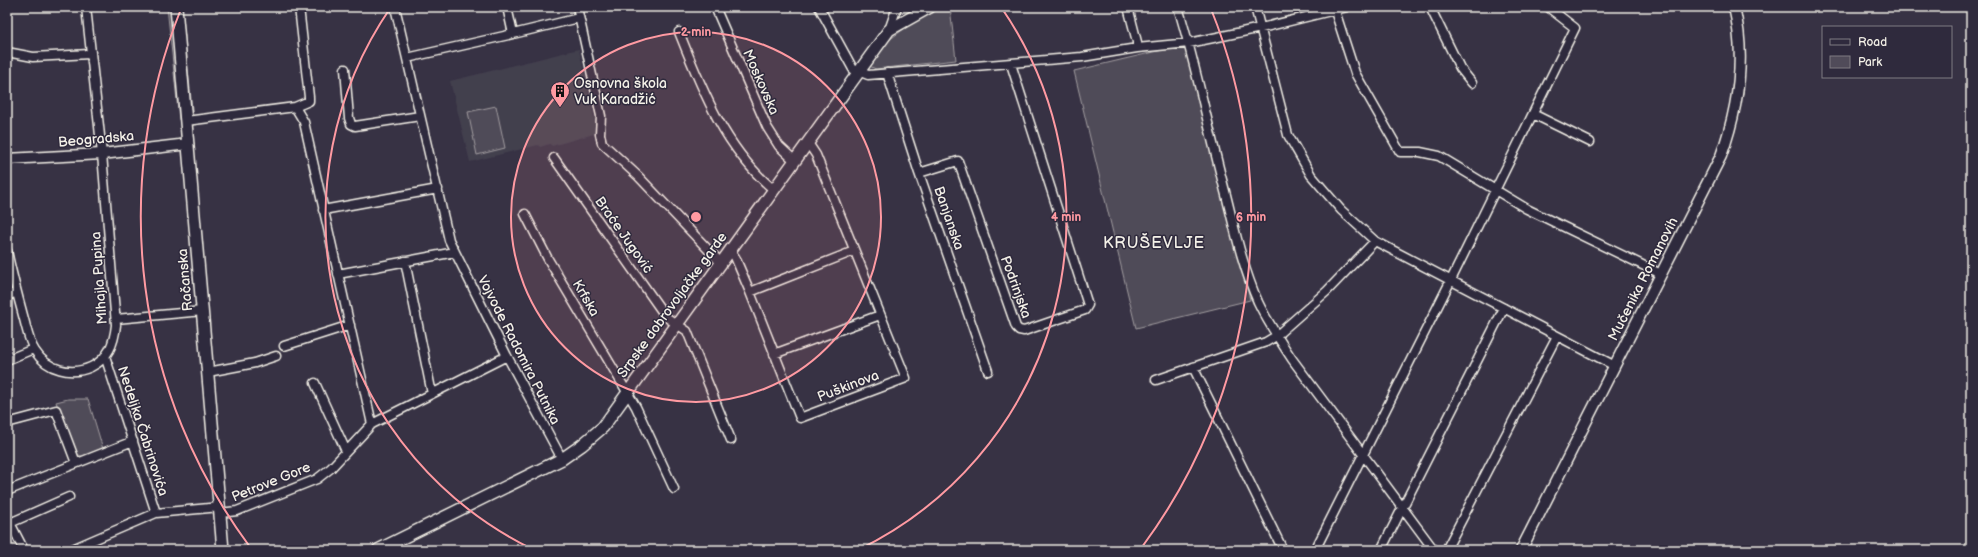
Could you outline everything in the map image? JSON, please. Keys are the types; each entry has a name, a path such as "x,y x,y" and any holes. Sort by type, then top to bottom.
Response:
{"main road":[{"name":"Račanska","path":"176,7 224,550"},
{"name":"Srpske dobrovoljačke garde","path":"378,550 562,459 582,445 603,427 889,30 930,7"}],"street":[{"name":"Mihajla Pupina","path":"7,251 16,292 34,349 41,359 50,365 72,372 83,370 97,364 105,356 115,339 116,319 102,154 86,7"},
{"path":"186,121 295,106 309,101 299,7"},
{"name":"Vojvode Radomira Putnika","path":"395,7 449,240 506,356 562,459"},
{"path":"507,7 513,34"},
{"path":"577,7 601,116 600,134 602,143 638,176 721,263"},
{"name":"Moskovska","path":"715,7 770,132 779,146 795,161"},
{"path":"819,7 853,69 858,73 868,75 1082,57 1137,48 1189,43 1261,28 1347,7"},
{"path":"889,30 896,7"},
{"path":"1128,7 1137,42 1137,48"},
{"path":"1178,7 1189,43 1218,165 1248,276 1258,302 1276,336 1363,456 1434,550"},
{"path":"1255,7 1288,135 1311,175 1341,210 1375,241 1615,366"},
{"path":"1430,7 1460,68 1472,83"},
{"path":"1315,550 1496,190 1575,28 1548,7"},
{"name":"Mučenika Romanovih","path":"1521,550 1662,274 1720,156 1730,130 1738,87 1739,44 1734,7"},
{"path":"1335,10 1354,73 1400,152 1420,152 1439,156 1527,209 1662,274"},
{"path":"407,58 579,18"},
{"path":"679,32 702,90 719,122 741,156 774,190"},
{"path":"7,52 33,57 90,54"},
{"name":"Podrinjska","path":"919,173 958,161 1016,327 1020,330 1024,330 1085,310 1088,305 1011,64"},
{"path":"345,69 349,118 351,124 354,126 420,116"},
{"name":"Banjanska","path":"887,73 919,173 988,371"},
{"path":"295,106 304,122 372,424"},
{"path":"1533,114 1590,142"},
{"name":"Puškinova","path":"730,251 735,257 750,292 800,418 906,378 816,155 808,143"},
{"name":"Beogradska","path":"7,159 102,154 188,144"},
{"name":"Braće Jugović","path":"554,158 649,294 666,316 687,331 731,440"},
{"path":"323,210 438,189"},
{"name":"Krfska","path":"525,214 548,259 636,408 674,489"},
{"path":"1156,380 1266,342 1276,336 1327,291 1375,241"},
{"path":"750,292 854,251"},
{"path":"338,274 454,252"},
{"path":"405,261 432,394"},
{"path":"7,296 16,292"},
{"path":"1381,550 1504,308"},
{"path":"116,319 203,311"},
{"path":"774,354 880,315"},
{"path":"284,346 350,325"},
{"path":"1446,550 1557,336"},
{"path":"7,360 34,349"},
{"name":"Nedeljka Čabrinovića","path":"105,356 156,513"},
{"path":"208,372 255,363 276,356"},
{"name":"Petrove Gore","path":"70,550 156,513 220,510 237,511 317,479 331,468 372,424 506,356"},
{"path":"1193,367 1283,550"},
{"path":"316,383 346,452"},
{"path":"7,423 56,410 76,463"},
{"path":"7,491 133,441"},
{"path":"24,550 9,520 69,497"}],"shaded area":[{"path":"579,49 597,130 594,134 552,146 550,144 540,147 538,145 470,162 450,81"}],"green space":[{"path":"167,7 182,7 193,119 179,120"},
{"path":"938,7 950,7 956,60 876,69 869,66 889,40 920,17"},
{"path":"1188,44 1250,300 1136,328 1074,71"},
{"path":"496,106 505,148 477,155 468,112"},
{"path":"68,399 88,399 103,449 84,457 76,454 56,402"}],"place":[{"name":"Osnovna škola Vuk Karadžić","path":"560,108"}],"district":[{"name":"KRUŠEVLJE","path":"1154,243"}]}
